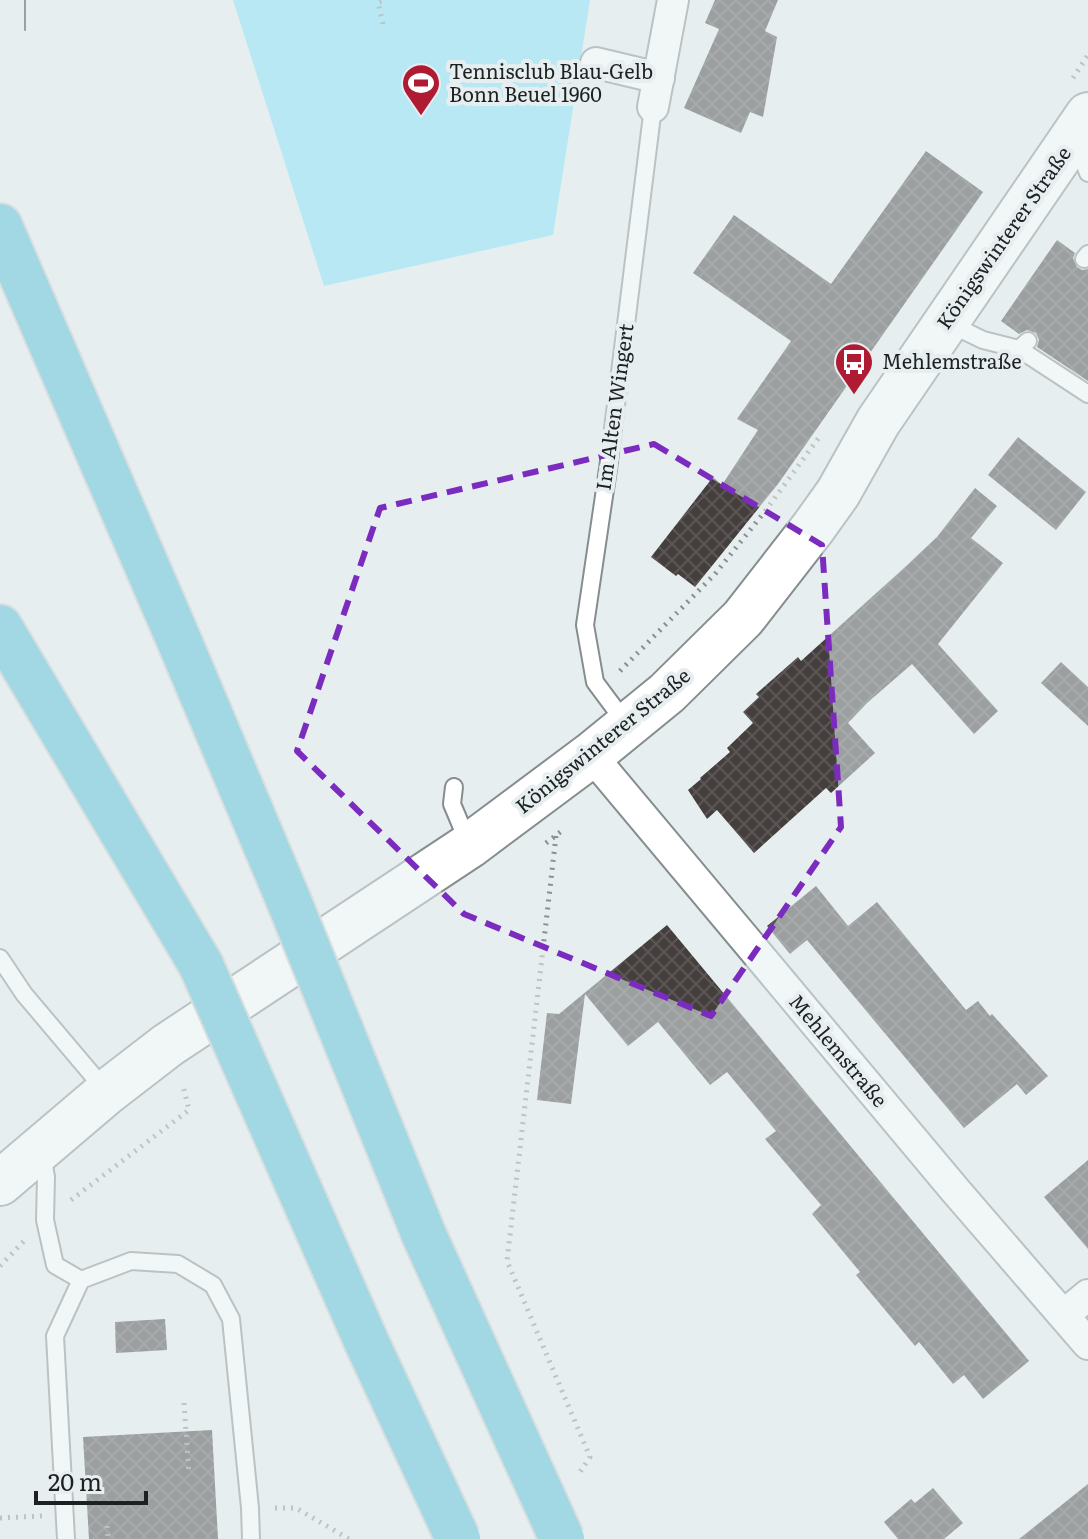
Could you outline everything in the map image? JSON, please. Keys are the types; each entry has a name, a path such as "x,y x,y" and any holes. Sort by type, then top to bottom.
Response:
{"highway":[{"path":"0,226 288,899 424,1235 562,1539"},
{"path":"0,627 201,965 367,1343 458,1539"}],"main road":[{"name":"Königswinterer Straße","path":"0,1183 107,1092 168,1045 469,846 591,755 667,693 743,618 813,528 838,493 878,422 1080,126"}],"street":[{"name":"Im Alten Wingert","path":"656,92 673,0"},
{"path":"596,63 656,92"},
{"name":"Mehlemstraße","path":"591,755 1088,1344"},
{"path":"1064,1315 1088,1295"}],"lane":[{"name":"Im Alten Wingert","path":"627,726 595,682 585,625 656,92"},
{"path":"946,322 983,340 1024,345 1088,394"},
{"path":"454,787 452,804 469,846"},
{"path":"0,958 24,994 107,1092"},
{"path":"42,1148 46,1177 45,1220 55,1265 81,1280"},
{"path":"66,1539 55,1336 81,1280 131,1261 178,1264 213,1285 231,1319 251,1539"}],"path":[{"path":"383,24 378,2 385,0"},
{"path":"1080,126 1088,55"},
{"path":"600,690 715,574 823,432"},
{"path":"556,837 507,1261 590,1457 574,1480"},
{"path":"45,1220 189,1110 182,1085"},
{"path":"184,1403 189,1475"},
{"path":"250,1508 296,1508 349,1539"},
{"path":"107,1526 108,1539"}],"highlighted area":[{"path":"654,444 822,545 841,827 711,1016 464,914 297,751 380,508"}],"shaded area":[{"name":"Tennisclub Blau-Gelb Bonn Beuel 1960","path":"233,0 590,0 553,235 324,286"}],"building":[{"path":"715,0 778,0 765,31 777,37 763,117 750,112 741,133 684,108 719,29 705,23"},
{"path":"926,151 983,192 778,484 695,587 651,557 713,477 722,485 758,430 737,419 791,341 693,273 734,215 831,284"},
{"path":"1057,240 1075,253 1073,258 1077,267 1088,269 1088,381 1037,347 1039,340 1036,333 1027,330 1019,334 1001,321"},
{"path":"1018,437 1086,492 1056,530 988,475"},
{"path":"975,488 997,506 971,538 1003,563 938,644 998,711 974,734 912,664 848,723 875,753 831,793 826,788 754,853 717,810 707,819 688,790 730,752 727,748 753,723 743,712 759,697 756,694 798,657 801,661 937,537"},
{"path":"1061,662 1088,687 1088,726 1041,683"},
{"path":"816,886 848,926 877,902 966,1010 978,1001 1048,1076 1026,1095 1017,1084 964,1128 807,940 790,954 767,926"},
{"path":"667,925 1029,1361 983,1399 964,1375 953,1384 919,1342 915,1346 856,1275 860,1272 812,1214 821,1205 765,1139 776,1131 727,1072 710,1085 658,1022 628,1046 585,994 571,1104 537,1100 547,1013 559,1014"},
{"path":"1088,1160 1088,1249 1044,1197"},
{"path":"165,1319 167,1350 116,1353 115,1322"},
{"path":"212,1430 218,1539 89,1539 83,1437"},
{"path":"1088,1484 1088,1539 1019,1539"},
{"path":"933,1488 963,1523 944,1539 898,1539 884,1522 911,1499 915,1503"}],"tram line":[{"path":"25,0 25,30"}],"place":[{"name":"Tennisclub Blau-Gelb Bonn Beuel 1960","path":"421,117"},
{"name":"Mehlemstraße","path":"854,396"}]}
